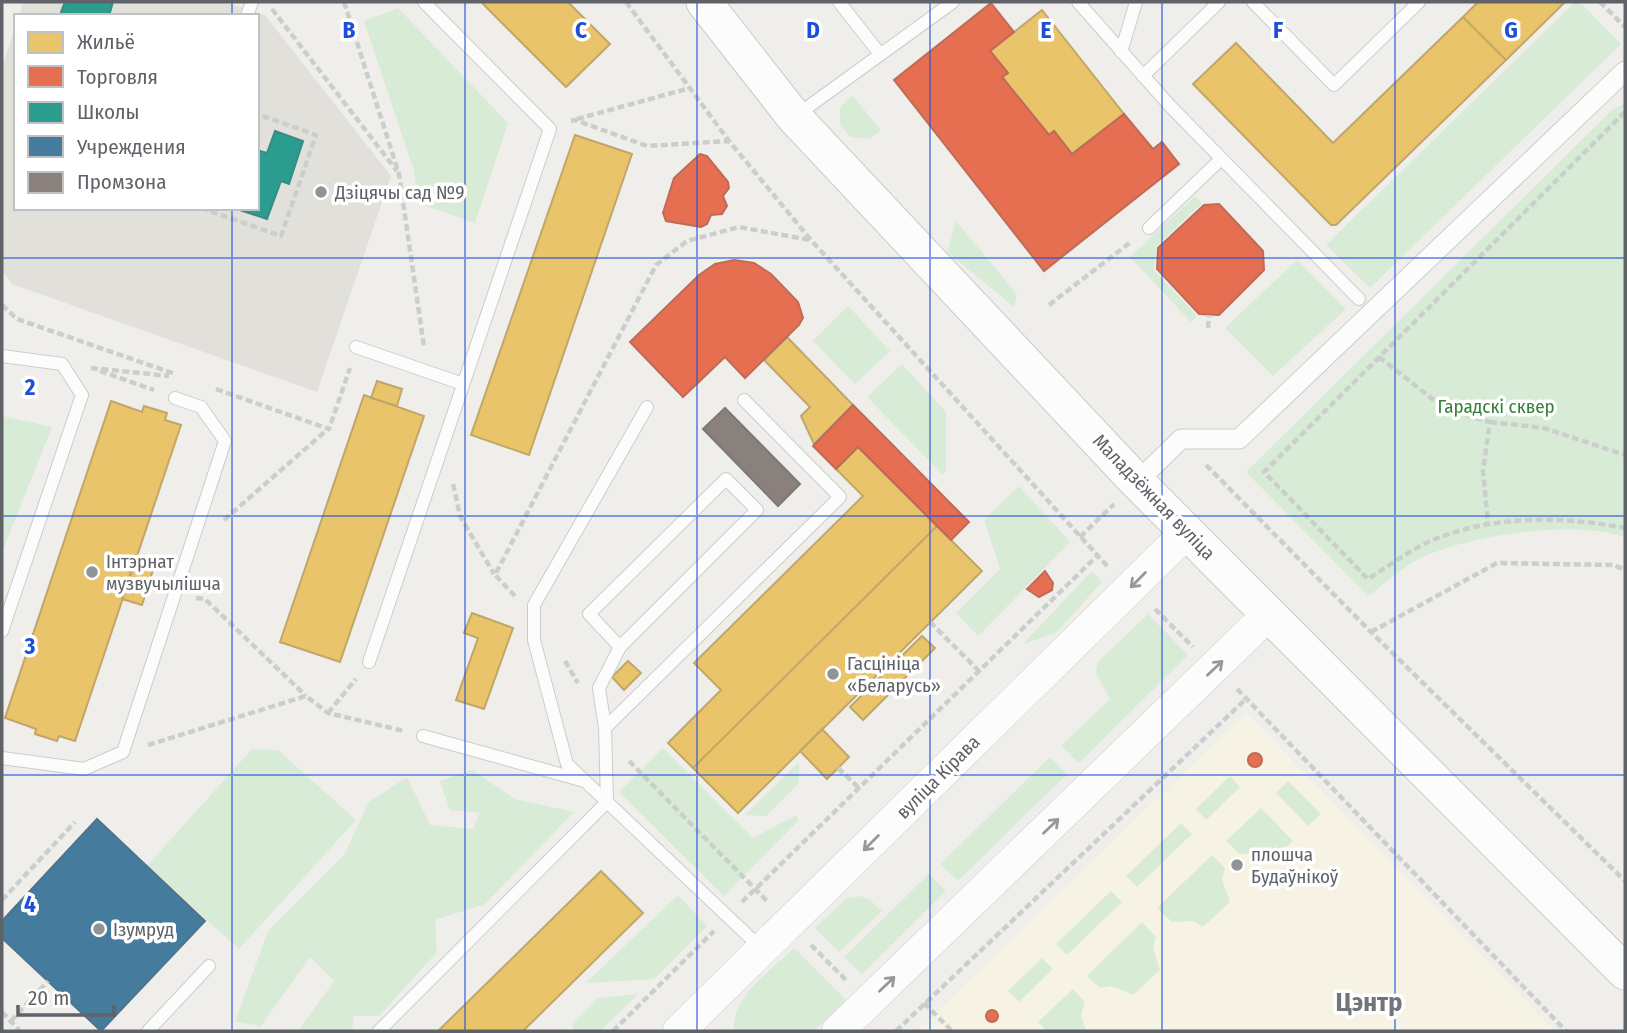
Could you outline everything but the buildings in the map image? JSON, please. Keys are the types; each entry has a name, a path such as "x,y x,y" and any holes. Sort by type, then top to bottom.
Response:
{"main road":[{"name":"Маладзёжная вуліца","path":"704,2 794,117 1137,482 1625,972"}],"street":[{"path":"1137,482 1181,439 1239,439 1625,71"},
{"name":"вуліца Кірава","path":"688,1028 789,923 1186,532"},
{"path":"838,1031 1269,614"}],"lane":[{"path":"369,662 550,129 424,2"},
{"path":"839,2 880,54"},
{"path":"794,117 953,2"},
{"path":"1078,2 1221,159 1359,299"},
{"path":"1121,52 1136,2"},
{"path":"1143,76 1219,2"},
{"path":"1253,2 1334,85 1419,2"},
{"path":"1149,228 1221,159"},
{"path":"356,347 463,384"},
{"path":"2,356 62,364 82,396 2,631"},
{"path":"2,758 84,769 123,752 225,441 201,407 175,398"},
{"path":"605,728 840,497 744,400"},
{"path":"647,407 534,605 534,640 567,764 763,949"},
{"path":"379,1031 607,802 605,728 599,688 620,647 757,510 726,479 589,614 620,647"},
{"path":"423,736 584,781"},
{"path":"148,1031 209,966"}],"path":[{"path":"344,2 400,174 427,372"},
{"path":"626,2 729,141 811,240 1097,556 1132,586 1247,698 1566,1031"},
{"path":"1600,2 1625,27"},
{"path":"270,7 400,174"},
{"path":"550,129 691,88"},
{"path":"1625,112 1264,472 1368,579 1432,540 1488,522 1583,520 1625,528"},
{"path":"207,210 281,236 316,135 259,115"},
{"path":"575,120 647,146 729,141"},
{"path":"495,575 656,265 687,241 739,227 811,240"},
{"path":"1049,305 1149,228"},
{"path":"2,305 17,319 184,378 62,364"},
{"path":"1208,328 1209,315"},
{"path":"190,549 329,429 356,347"},
{"path":"1379,357 1445,409 1490,422 1544,428 1625,455"},
{"path":"91,368 175,398"},
{"path":"211,387 329,429"},
{"path":"1488,522 1483,471 1490,422"},
{"path":"1181,439 1371,632 1625,881"},
{"path":"444,440 460,516 495,575 544,626 605,728 638,773 896,1031 1247,698"},
{"path":"1080,537 1137,482"},
{"path":"612,1031 1097,556"},
{"path":"1371,632 1497,563 1614,565 1625,570"},
{"path":"128,581 149,588"},
{"path":"205,599 306,696 328,713 423,736"},
{"path":"930,622 979,671"},
{"path":"328,713 369,662"},
{"path":"123,752 306,696"},
{"path":"838,768 859,788"},
{"path":"2,900 75,822"},
{"path":"10,1021 48,981"},
{"path":"924,1003 952,1031"},
{"path":"2,1012 20,1031"}],"shaded area":[{"name":"Дзіцячы сад №9","path":"23,2 225,2 265,15 391,176 317,392 12,284 2,271 2,68 14,31 14,210 259,210 259,14 20,14"},
{"name":"плошча Будаўнікоў","path":"1246,713 1555,1031 917,1031"}],"green space":[{"path":"1575,2 1580,2 1621,44 1370,288 1326,245"},
{"path":"398,8 508,123 475,223 418,203 414,171 364,21"},
{"path":"852,95 881,130 870,139 850,137 840,125 840,108"},
{"name":"Гарадскі сквер","path":"1625,103 1625,537 1603,532 1552,530 1471,541 1418,559 1368,596 1246,472 1612,110"},
{"path":"1195,196 1202,203 1156,247 1154,270 1197,316 1191,322 1130,257"},
{"path":"956,221 1017,294 1014,307 947,252"},
{"path":"1297,260 1346,309 1273,376 1225,328"},
{"path":"848,306 890,351 855,384 813,341"},
{"path":"902,364 946,412 946,471 942,474 867,397"},
{"path":"2,416 52,427 2,552"},
{"path":"1019,486 1070,542 978,636 956,613 1000,569 984,520"},
{"path":"1092,571 1102,582 1057,632 1022,645"},
{"path":"1148,614 1188,655 1079,763 1061,746 1110,699 1096,673 1098,662"},
{"path":"663,748 753,838 796,815 799,820 724,896 619,792"},
{"path":"252,749 278,750 356,820 239,949 147,866"},
{"path":"1050,757 1067,774 958,881 940,864"},
{"path":"799,762 799,783 766,816 745,815"},
{"path":"472,770 515,799 574,812 485,904 435,920 437,952 379,1016 354,1016 352,1031 298,1031 334,981 310,957 261,1026 235,1022 268,931 344,855 369,802 407,777 430,825 473,829 480,813 450,810 440,781"},
{"path":"1230,776 1240,787 1206,820 1196,809"},
{"path":"1288,781 1321,814 1308,826 1276,793"},
{"path":"1261,808 1293,841 1274,859 1264,853 1240,854 1226,841"},
{"path":"1181,823 1192,834 1137,887 1126,876"},
{"path":"1212,855 1225,868 1222,880 1230,902 1203,927 1194,921 1172,922 1157,908"},
{"path":"929,874 946,891 862,974 844,957"},
{"path":"1111,891 1122,902 1067,955 1056,944"},
{"path":"678,895 707,926 654,979 586,983"},
{"path":"860,896 870,900 882,911 839,952 815,928 847,898"},
{"path":"1142,922 1156,937 1153,948 1160,970 1133,995 1112,986 1100,988 1087,976"},
{"path":"794,948 846,1000 814,1031 734,1031 739,1006 746,995"},
{"path":"1042,958 1053,969 1019,1002 1008,991"},
{"path":"1073,989 1085,1002 1081,1015 1086,1031 1047,1031 1038,1022"},
{"path":"638,994 600,1031 574,1031 572,1024 598,998"}],"place":[{"name":"Дзіцячы сад №9","path":"321,192"},
{"name":"Інтэрнат музвучылішча","path":"92,572"},
{"name":"Гасцініца «Беларусь»","path":"833,674"},
{"name":"плошча Будаўнікоў","path":"1237,865"},
{"name":"Ізумруд","path":"99,929"}],"district":[{"name":"Цэнтр","path":"1369,1002"}]}
